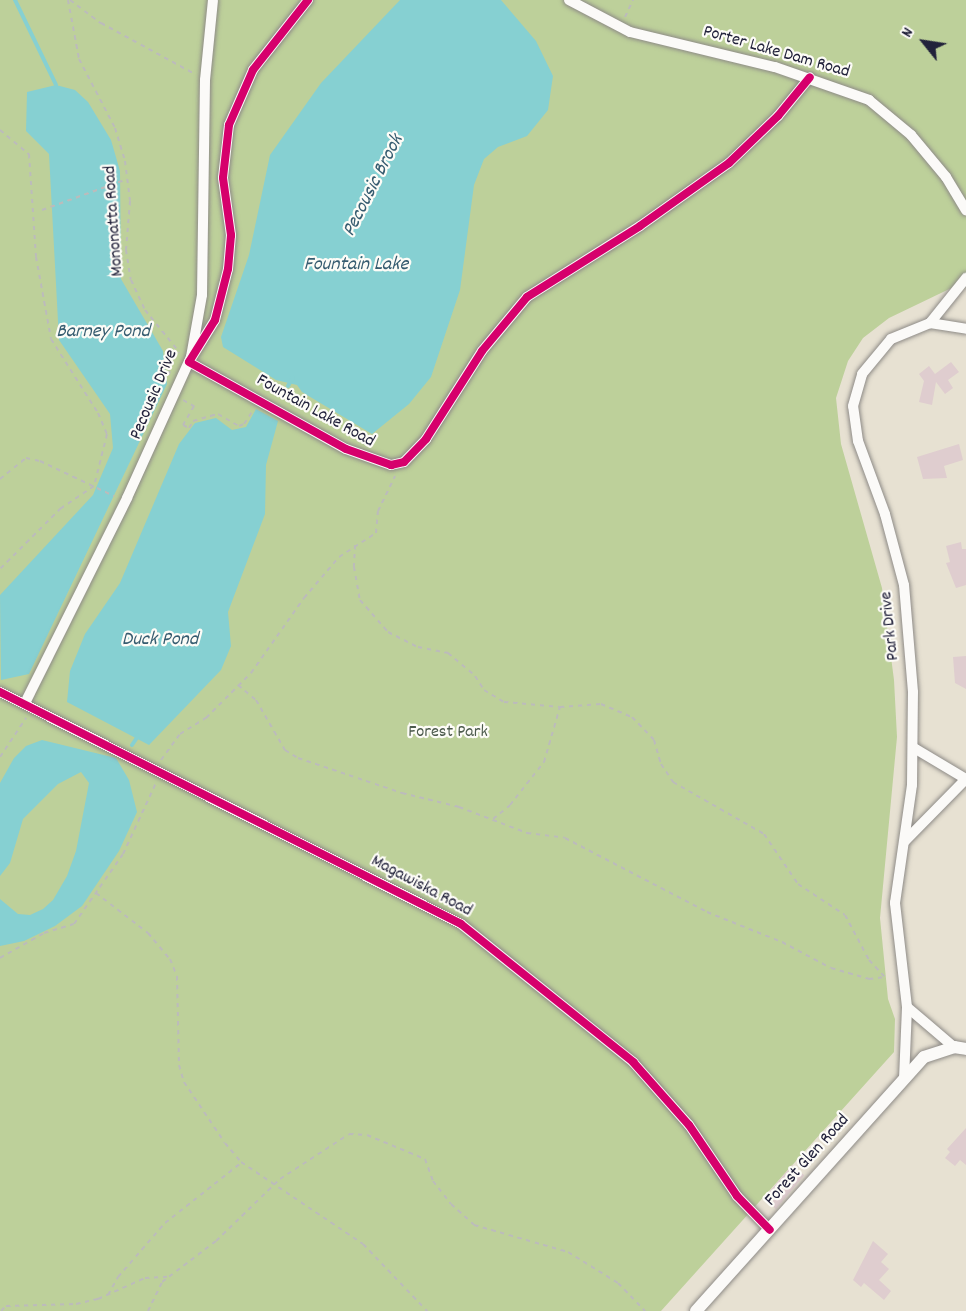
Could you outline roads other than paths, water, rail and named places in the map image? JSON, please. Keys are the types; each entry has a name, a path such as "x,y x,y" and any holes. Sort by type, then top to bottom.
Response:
{"street":[{"name":"Pecousic Drive","path":"25,703 176,396 190,359 203,271 205,80 213,0"},
{"path":"190,359 215,320 228,268 231,235 223,178 225,140 231,118 253,70 308,0"},
{"name":"Porter Lake Dam Road","path":"570,0 620,27 810,77 869,100 898,121 946,177 966,210"},
{"name":"Fountain Lake Road","path":"190,359 346,449 380,463 397,465 426,439 482,351 527,297 640,226 729,163 778,116 810,77"},
{"path":"966,278 930,323 966,329"},
{"name":"Park Drive","path":"904,1079 907,1007 895,903 914,748 904,585 887,522 858,441 854,406 862,374 883,346 909,329 930,323"},
{"name":"Magawiska Road","path":"0,692 156,770 247,819 443,913 480,938 641,1070 689,1125 751,1210 770,1230"},
{"path":"904,843 966,779 914,748"},
{"path":"907,1007 960,1048"},
{"name":"Forest Glen Road","path":"696,1311 924,1058 960,1048"}],"water":[{"name":"Fountain Lake","path":"400,0 501,0 536,41 553,76 548,110 527,136 498,147 484,159 474,185 460,290 431,377 409,404 372,434 302,392 297,385 276,380 223,347 221,337 249,255 270,155 321,83"},
{"name":"Barney Pond","path":"56,85 75,90 88,102 111,140 120,171 121,279 163,351 167,384 29,674 1,680 0,595 93,495 113,448 110,414 59,340 49,154 26,131 27,92"},
{"name":"Duck Pond","path":"256,409 278,421 266,465 265,514 228,612 231,646 221,670 149,745 67,702 70,671 85,634 120,583 179,444 195,423 216,418 232,430 246,427"},
{"path":"42,740 116,758 129,780 137,812 119,851 82,906 55,926 24,941 0,946 0,899 18,914 30,915 43,909 53,900 67,876 76,851 89,783 81,772 58,784 23,819 10,863 0,876 0,783 14,758 26,746"}],"waterway":[{"path":"15,0 56,85"},
{"name":"Pecousic Brook","path":"288,386 293,377"},
{"name":"Pecousic Brook","path":"132,745 138,736"}],"park label":[{"name":"Forest Park","path":"448,733"}]}
